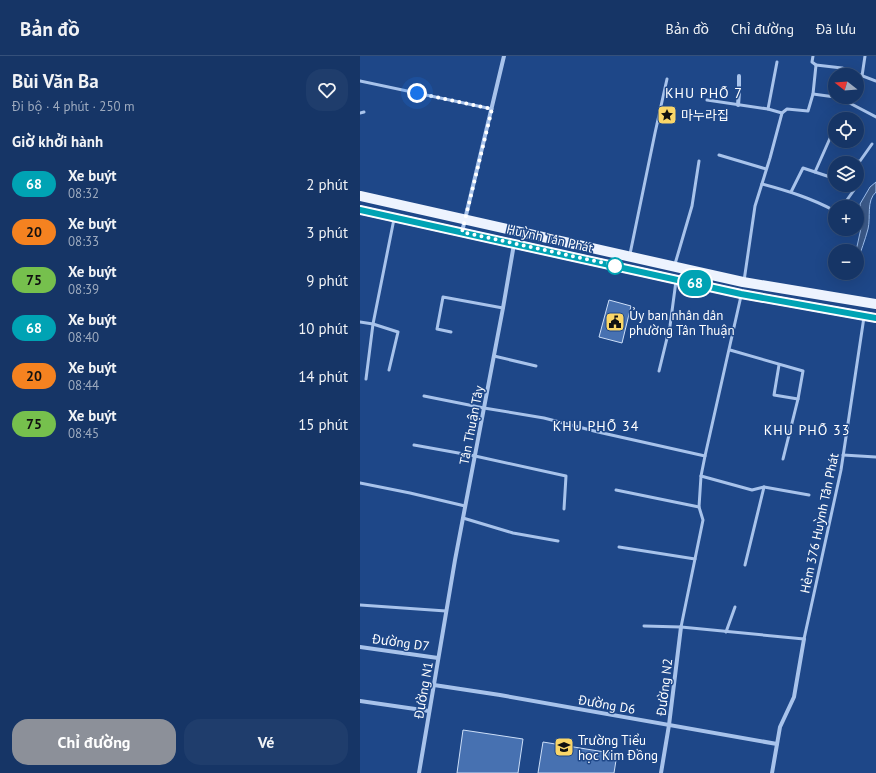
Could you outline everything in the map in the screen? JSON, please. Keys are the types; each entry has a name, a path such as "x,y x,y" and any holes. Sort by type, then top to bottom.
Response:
{"main road":[{"name":"Huỳnh Tấn Phát","path":"360,196 743,282 876,304"},
{"name":"Huỳnh Tấn Phát","path":"360,210 741,294 876,318"},
{"path":"741,294 743,282"}],"street":[{"path":"462,232 504,56"},
{"path":"738,105 739,76"},
{"name":"Tân Thuận Tây","path":"446,611 514,244"},
{"name":"Đường N1","path":"419,773 446,611"},
{"name":"Đường N2","path":"662,773 681,627"},
{"path":"772,773 780,727 794,697 804,639"},
{"name":"Đường D7","path":"360,647 438,658"},
{"name":"Đường D6","path":"434,685 500,695 777,744"},
{"path":"360,701 429,711"}],"lane":[{"path":"813,56 812,62 816,64 842,68"},
{"path":"863,68 865,56"},
{"path":"768,109 777,62"},
{"path":"743,282 755,206 782,113 787,109 808,111 813,94 816,64"},
{"path":"864,77 876,81"},
{"path":"629,256 667,79"},
{"path":"360,81 492,109"},
{"path":"813,94 828,96"},
{"path":"707,100 768,109 782,113"},
{"path":"851,104 876,117"},
{"path":"815,172 828,143"},
{"path":"864,156 872,144"},
{"path":"719,155 766,169"},
{"path":"674,266 692,206 699,161"},
{"path":"791,192 803,168 828,177"},
{"path":"762,184 815,200 828,207"},
{"path":"366,379 373,324 394,217"},
{"path":"659,371 670,326 677,279"},
{"path":"681,627 703,520 698,507 701,476 730,350 741,294"},
{"path":"451,332 437,328 443,297 503,308"},
{"name":"Hẻm 376 Huỳnh Tấn Phát","path":"804,639 843,455 864,316"},
{"path":"360,322 373,324 398,332 388,370"},
{"path":"730,350 803,371 798,399 783,459"},
{"path":"494,356 536,366"},
{"path":"779,364 774,395 798,399"},
{"path":"424,396 544,418 598,432 705,456"},
{"path":"414,445 475,456 566,476 564,509"},
{"path":"843,455 876,457"},
{"path":"701,476 752,490 764,486 809,495"},
{"path":"360,483 410,492 465,506"},
{"path":"745,565 764,486"},
{"path":"616,490 698,507"},
{"path":"463,518 513,533 558,541"},
{"path":"619,547 695,559"},
{"path":"360,605 446,611"},
{"path":"726,632 735,607"},
{"path":"644,626 681,627 804,639"}],"water":[{"path":"876,182 876,192 870,204 868,229 863,244 858,244 859,236 864,236 864,200 862,200 870,187"}],"building":[{"name":"Ủy ban nhân dân phường Tân Thuận","path":"609,300 631,306 622,343 599,337"},
{"path":"463,730 523,739 518,773 457,773"},
{"path":"543,742 617,754 614,773 538,773"}],"bus line":[{"name":"68","path":"360,210 479,235 741,294 876,318"}],"place":[{"name":"마누라집","path":"667,115"},
{"name":"Ủy ban nhân dân phường Tân Thuận","path":"615,322"},
{"name":"Trường Tiểu học Kim Đồng","path":"564,747"}],"district":[{"name":"KHU PHỐ 7","path":"704,93"},
{"name":"KHU PHỐ 34","path":"596,426"},
{"name":"KHU PHỐ 33","path":"807,430"}],"route":[{"path":"417,93 492,109 462,232 618,266 615,266"}]}
